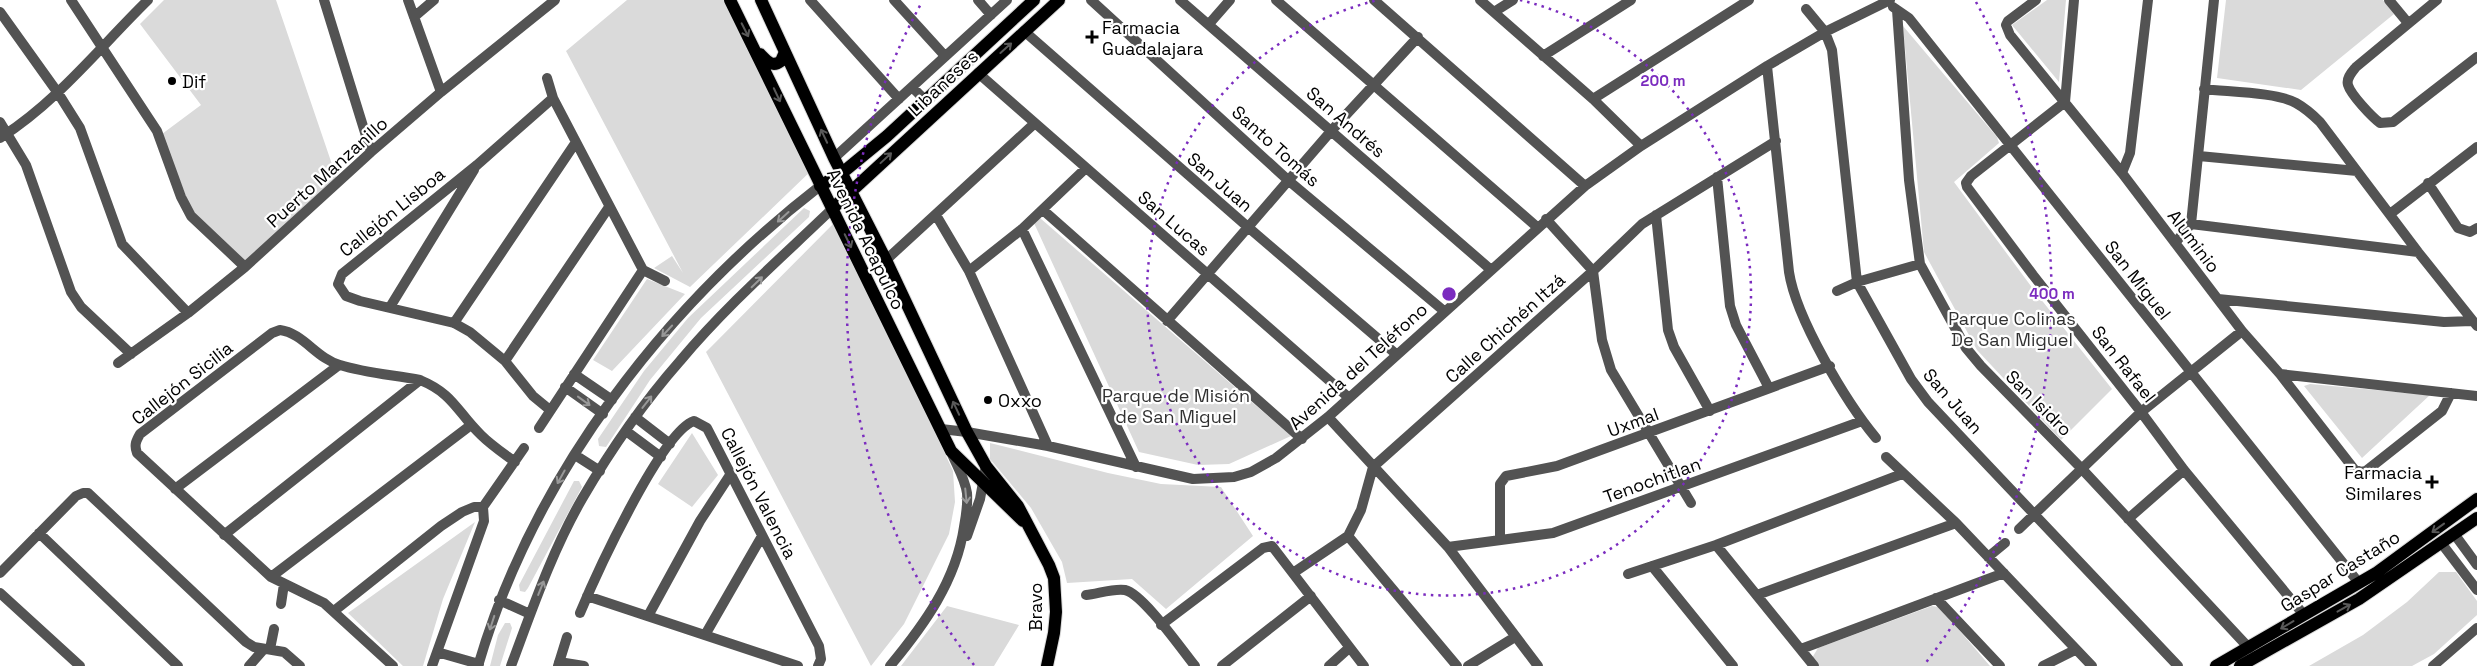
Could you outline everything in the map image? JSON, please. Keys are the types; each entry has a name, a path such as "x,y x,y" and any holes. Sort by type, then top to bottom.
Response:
{"main road":[{"name":"Avenida Acapulco","path":"730,0 922,396 951,451 983,485"},
{"name":"Avenida Acapulco","path":"760,0 834,158 886,260 967,432 986,466"},
{"name":"Libaneses","path":"820,186 842,173 887,136 1034,0"},
{"name":"Libaneses","path":"832,209 1058,0"},
{"path":"756,51 772,64 781,61 785,52"},
{"name":"Bravo","path":"986,466 1018,506 1040,545 1054,578 1056,612 1047,666"},
{"name":"Bravo","path":"983,485 1027,524"},
{"name":"Gaspar Castaño","path":"2216,666 2359,583 2477,499"},
{"name":"Gaspar Castaño","path":"2240,666 2360,599 2477,518"}],"street":[{"path":"71,0 157,131 181,197 191,216 245,267"},
{"path":"4,135 58,93 147,0"},
{"path":"324,0 371,152"},
{"path":"408,0 441,92"},
{"path":"414,17 434,0"},
{"name":"Puerto Manzanillo","path":"118,363 188,313 245,267 371,152 441,92 555,0"},
{"path":"810,0 899,99"},
{"path":"894,0 945,56"},
{"path":"978,0 991,15"},
{"name":"Libaneses","path":"834,158 1007,0"},
{"name":"Santo Tomás","path":"1091,0 1289,181 1444,311"},
{"name":"San Andrés","path":"1180,0 1490,268"},
{"path":"1210,24 1230,0"},
{"path":"1276,0 1537,227"},
{"path":"1374,0 1585,186"},
{"path":"1480,0 1593,99 1641,146"},
{"path":"1494,12 1513,0"},
{"path":"1543,56 1631,0"},
{"path":"1593,99 1749,0"},
{"name":"Aluminio","path":"2036,0 2012,16 2006,25 2010,35 2122,174 2242,331 2280,374 2346,461 2361,472 2366,471 2442,411 2451,393"},
{"path":"2065,102 2074,0"},
{"path":"2122,174 2130,153 2148,0"},
{"path":"2175,243 2191,224 2214,0"},
{"path":"2389,0 2408,23"},
{"path":"2437,0 2356,67 2348,79 2351,90 2373,118 2380,123 2393,122 2477,57"},
{"name":"San Miguel","path":"1887,1 1908,18 2011,145 2189,372 2359,583"},
{"name":"Avenida del Teléfono","path":"941,429 1048,446 1193,479 1234,477 1276,458 1328,417 1490,268 1585,186 1641,146 1767,66 1825,32 1887,1"},
{"path":"1806,8 1825,32"},
{"name":"San Isidro","path":"1897,10 1909,180 1920,264 1966,348 2012,400 2081,468 2248,648"},
{"path":"0,12 58,93 80,128 122,244 188,313"},
{"name":"San Juan","path":"1024,31 1396,354"},
{"name":"San Juan","path":"1825,32 1832,50 1857,282 1919,390 2178,666"},
{"path":"1168,321 1332,130 1418,37"},
{"path":"1767,66 1791,281 1798,305 1862,421 1876,438"},
{"name":"San Lucas","path":"978,73 1348,397"},
{"path":"547,78 553,98 643,270 665,281"},
{"path":"912,87 925,100"},
{"path":"2204,89 2287,99 2297,103 2320,122 2475,324"},
{"name":"Callejón Lisboa","path":"550,410 533,396 505,361 486,344 454,323 346,296 340,291 339,278 477,164 553,98"},
{"name":"San Rafael","path":"2065,102 1971,176 1966,183 1967,187 2033,276 2142,412 2184,470 2304,615"},
{"path":"0,122 4,135 26,165 71,292 81,307 131,354"},
{"path":"886,260 1035,123"},
{"name":"Calle Chichén Itzá","path":"1373,467 1593,271 1642,224 1776,141"},
{"path":"454,323 576,142"},
{"path":"2390,214 2477,147"},
{"path":"2199,156 2358,171"},
{"path":"390,308 477,164"},
{"path":"969,271 1043,210 1086,168"},
{"path":"1717,177 1730,306 1736,326 1769,388"},
{"path":"2428,183 2458,228 2470,232 2477,228"},
{"path":"436,652 479,665 499,600 534,528 575,455 612,400 658,341 719,275 820,186"},
{"path":"505,361 609,207"},
{"path":"511,666 554,556 581,500 635,417 680,360 740,298 832,209"},
{"path":"1043,210 1302,439"},
{"path":"936,215 969,271 1048,446"},
{"path":"1656,215 1668,330 1674,347 1710,411"},
{"path":"1546,219 1593,271 1605,354 1620,386 1650,432 1691,503"},
{"path":"2191,224 2418,252"},
{"path":"1022,228 1136,467"},
{"path":"1837,291 1857,282 1920,264"},
{"path":"539,428 643,270"},
{"path":"2218,299 2475,324"},
{"name":"Callejón Sicilia","path":"393,666 334,611 312,595 271,577 137,453 135,447 136,440 140,434 272,333 280,330 287,331 339,365 420,380 447,394 471,425 515,462"},
{"path":"2019,529 2142,412 2242,331"},
{"path":"175,489 339,365"},
{"name":"Uxmal","path":"1500,540 1500,484 1506,476 1557,466 1830,366"},
{"path":"574,374 612,400"},
{"path":"2280,374 2477,396"},
{"path":"224,535 420,380"},
{"path":"565,388 603,414"},
{"path":"635,417 670,444"},
{"path":"1328,417 1448,547 1538,666"},
{"name":"Callejón Valencia","path":"580,613 614,537 661,457 687,424 694,421 701,423 707,428 819,646 822,659 818,666"},
{"name":"Tenochitlan","path":"1448,547 1553,533 1862,421"},
{"path":"271,577 471,425"},
{"path":"626,431 661,457"},
{"path":"433,666 436,652 484,521 483,507 524,448"},
{"path":"890,666 930,614 954,572 962,543 967,492 951,451"},
{"path":"575,455 600,471"},
{"path":"1886,457 1902,474 1917,484 1956,523 2092,666"},
{"path":"962,543 969,533 983,485 986,466"},
{"path":"1293,572 1348,536 1361,510 1373,467"},
{"path":"2128,519 2184,470"},
{"path":"648,616 700,520 730,474"},
{"path":"1628,574 1716,545 1902,474"},
{"path":"0,573 76,496 83,493 88,494 246,642 254,647 284,652 300,666"},
{"path":"334,611 441,526 462,512 474,507 483,507"},
{"path":"1757,595 1956,523"},
{"path":"39,533 175,665"},
{"path":"2454,535 2477,565"},
{"path":"705,635 762,536"},
{"path":"1348,536 1457,666"},
{"path":"1988,557 2005,543"},
{"path":"2442,544 2477,590"},
{"path":"1716,545 1814,666"},
{"path":"1161,625 1263,548 1272,546 1364,666"},
{"path":"1652,566 1733,666"},
{"path":"1801,650 2004,573"},
{"path":"281,604 284,584"},
{"path":"1086,596 1126,590 1142,602 1195,666"},
{"path":"0,593 80,666"},
{"path":"587,596 798,666"},
{"path":"1222,666 1311,596"},
{"path":"1936,598 2000,666"},
{"path":"499,600 530,614"},
{"path":"2433,666 2477,628"},
{"path":"249,666 267,649 274,629"},
{"path":"567,637 559,664 584,666"},
{"path":"1468,666 1515,637"},
{"path":"1329,666 1349,648"},
{"path":"2043,666 2076,650"}],"green space":[{"path":"164,0 276,0 337,179 245,262 194,217 162,134 201,105 140,24"},
{"path":"627,0 736,0 815,167 690,287 654,268 672,256 683,273 566,51"},
{"path":"2047,0 2066,0 2059,82 2012,25"},
{"path":"2226,0 2383,0 2394,14 2301,90 2217,78"},
{"name":"Parque Colinas De San Miguel","path":"1903,26 1997,137 1999,143 1954,182 2036,293 2112,389 2061,440 1977,350 1924,252"},
{"path":"804,208 810,211 809,217 701,318 650,380 606,447 599,446 598,439 644,371 688,318"},
{"name":"Parque de Misión de San Miguel","path":"1040,218 1291,436 1229,464 1198,465 1139,452 1034,223"},
{"path":"837,220 953,471 955,502 949,534 904,624 871,666 706,352"},
{"path":"647,279 685,294 612,371 593,360"},
{"path":"2310,384 2430,395 2362,458 2304,386"},
{"path":"692,433 718,475 692,507 658,484"},
{"path":"990,443 1108,473 1161,484 1221,487 1253,536 1166,609 1132,579 1067,583 1062,562 1031,508 990,459"},
{"path":"574,481 579,481 582,487 528,588 525,592 520,591 519,585"},
{"path":"475,522 443,599 423,666 403,666 348,613"},
{"path":"2439,572 2456,572 2477,601 2477,615 2434,654 2412,666 2309,666 2363,635 2407,602"},
{"path":"947,606 1019,625 994,666 901,666"},
{"path":"1932,606 1938,607 1947,616 1990,666 1818,666 1812,658 1818,648"},
{"path":"505,623 510,623 512,628 500,666 490,666 498,635"}],"place":[{"name":"Farmacia Guadalajara","path":"1092,37"},
{"name":"Dif","path":"172,81"},
{"name":"Oxxo","path":"988,400"},
{"name":"Farmacia Similares","path":"2432,482"}]}
